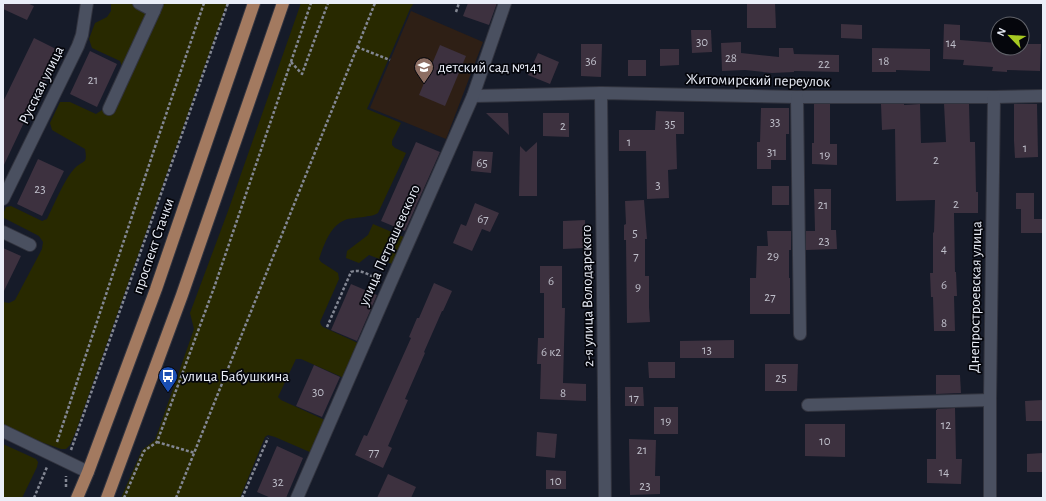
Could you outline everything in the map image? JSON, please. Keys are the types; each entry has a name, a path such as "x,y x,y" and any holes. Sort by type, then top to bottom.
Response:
{"main road":[{"name":"проспект Стачки","path":"77,498 156,289 254,3"},
{"path":"106,498 182,295 283,3"}],"street":[{"name":"Русская улица","path":"3,198 78,46 82,35 87,3"},
{"path":"109,109 156,7 139,3"},
{"name":"улица Петрашевского","path":"297,498 473,96 505,3"},
{"name":"Житомирский переулок","path":"473,96 601,93 797,97 1043,96"},
{"name":"2-я улица Володарского","path":"601,93 605,498"},
{"path":"797,97 800,334"},
{"name":"Днепростроевская улица","path":"990,498 994,97"},
{"path":"3,232 30,245"},
{"path":"808,405 990,400"},
{"path":"3,431 88,472"}],"path":[{"path":"34,498 52,454 204,3"},
{"path":"65,491 67,461 228,3"},
{"path":"124,498 144,451 157,442 215,285 311,3"},
{"path":"291,62 302,74 328,3"},
{"path":"176,498 375,3"},
{"path":"456,12 459,3"},
{"path":"357,46 390,60"},
{"path":"327,327 351,272 355,270 359,271 390,284"},
{"path":"242,498 268,438"},
{"path":"157,442 195,453"}],"shaded area":[{"path":"111,3 227,3 76,431 70,445 66,449 61,449 41,442 3,424 3,302 9,303 15,300 42,249 43,242 39,236 4,218 3,214 6,207 11,206 42,221 47,219 70,174 77,166 84,162 86,158 85,149 52,130 50,123 60,102 70,102 96,114 102,110 122,66 120,61 92,48 89,39 95,23 107,17 111,11"},
{"path":"301,3 414,3 410,9 367,109 401,123 392,141 392,145 406,153 378,213 347,219 340,223 328,236 319,259 321,262 338,273 339,279 320,322 321,325 360,344 344,378 301,359 296,359 278,397 281,400 327,421 312,453 268,435 265,437 240,498 121,498 142,450 155,440 194,329 190,313 228,211"},
{"name":"детский сад №141","path":"411,11 483,42 446,139 370,108"},
{"path":"373,224 406,238 395,265 369,255 359,263 346,258 347,251 368,235"},
{"path":"3,444 36,459 38,462 22,498 3,498"}],"building":[{"path":"3,3 27,3 34,6 27,20 3,9"},
{"path":"468,3 497,3 489,25 463,16"},
{"path":"747,3 775,3 776,28 747,28"},
{"path":"841,24 862,25 862,39 841,38"},
{"path":"944,24 960,25 960,40 990,42 990,56 1030,56 1030,44 1041,44 1040,71 992,71 993,67 963,65 964,60 943,59"},
{"path":"691,30 711,30 712,52 692,53"},
{"path":"34,38 60,51 39,94 40,95 31,115 28,114 3,167 3,102"},
{"path":"741,42 741,53 779,57 779,48 793,48 794,54 839,55 839,72 794,71 772,73 745,70 722,71 721,43"},
{"path":"581,44 602,44 601,77 581,76"},
{"path":"440,45 466,56 445,106 419,95"},
{"path":"872,48 930,49 930,71 896,70 896,72 872,72"},
{"path":"660,49 679,49 679,65 660,66"},
{"path":"90,51 117,64 97,107 70,94"},
{"path":"538,53 559,62 550,84 528,75"},
{"path":"628,60 646,60 646,76 628,76"},
{"path":"814,104 830,104 830,144 837,144 837,165 812,164 812,143 814,143"},
{"path":"881,104 920,104 921,143 946,142 944,104 969,104 970,142 975,142 978,213 954,213 957,296 954,296 955,331 934,331 933,297 931,297 930,273 933,273 935,200 896,201 895,129 882,130"},
{"path":"1014,104 1037,104 1038,157 1015,158"},
{"path":"761,108 789,108 789,134 786,134 786,160 771,160 771,169 757,169 757,142 760,142"},
{"path":"656,111 684,112 684,134 676,134 677,169 668,170 669,198 647,199 646,151 619,151 619,130 655,130"},
{"path":"486,113 508,113 509,135"},
{"path":"543,113 569,113 569,137 543,136"},
{"path":"416,142 440,152 405,231 381,221"},
{"path":"537,142 537,196 519,196 520,146 526,152"},
{"path":"473,151 493,152 491,173 471,171"},
{"path":"38,159 64,171 42,216 17,204"},
{"path":"772,186 789,186 789,205 772,205"},
{"path":"814,189 831,189 831,230 836,230 837,249 806,250 806,231 815,231"},
{"path":"1016,193 1034,193 1034,219 1043,219 1043,233 1021,233 1021,209 1016,209"},
{"path":"644,200 647,239 645,239 645,276 649,276 650,322 627,323 626,240 624,240 624,225 626,224 625,201"},
{"path":"475,203 499,213 490,232 482,229 472,251 453,243 461,224 466,226"},
{"path":"585,220 585,248 563,249 563,221"},
{"path":"767,231 791,231 791,250 789,250 790,314 750,314 750,278 756,278 757,246 768,246"},
{"path":"3,248 21,256 3,293"},
{"path":"540,266 562,266 562,308 565,308 563,383 586,384 586,401 540,399 541,364 537,364 538,338 544,338 544,293 540,293"},
{"path":"434,283 452,291 424,352 425,353 405,399 408,400 388,446 392,448 383,468 355,455 364,435 367,436 411,338 409,337 417,318 419,318"},
{"path":"351,284 377,295 357,341 331,330"},
{"path":"734,340 734,358 680,358 680,341"},
{"path":"648,362 675,362 675,378 649,378"},
{"path":"765,364 798,364 797,391 765,391"},
{"path":"314,365 340,377 322,417 296,406"},
{"path":"936,375 960,375 961,393 936,394"},
{"path":"625,387 643,387 644,406 625,406"},
{"path":"1043,400 1043,421 1026,421 1025,401"},
{"path":"654,407 678,407 678,434 654,434"},
{"path":"955,408 956,459 962,459 961,484 927,483 927,459 936,459 936,410"},
{"path":"805,424 845,424 845,457 805,456"},
{"path":"537,432 557,434 555,458 536,456"},
{"path":"629,439 656,440 655,476 660,476 660,494 630,495"},
{"path":"277,446 303,458 286,498 271,498 257,492"},
{"path":"1043,453 1043,472 1027,472 1027,454"},
{"path":"546,470 566,471 566,489 546,489"},
{"path":"388,474 416,487 411,498 377,498"}],"place":[{"name":"детский сад №141","path":"424,84"},
{"name":"улица Бабушкина","path":"168,393"}]}
